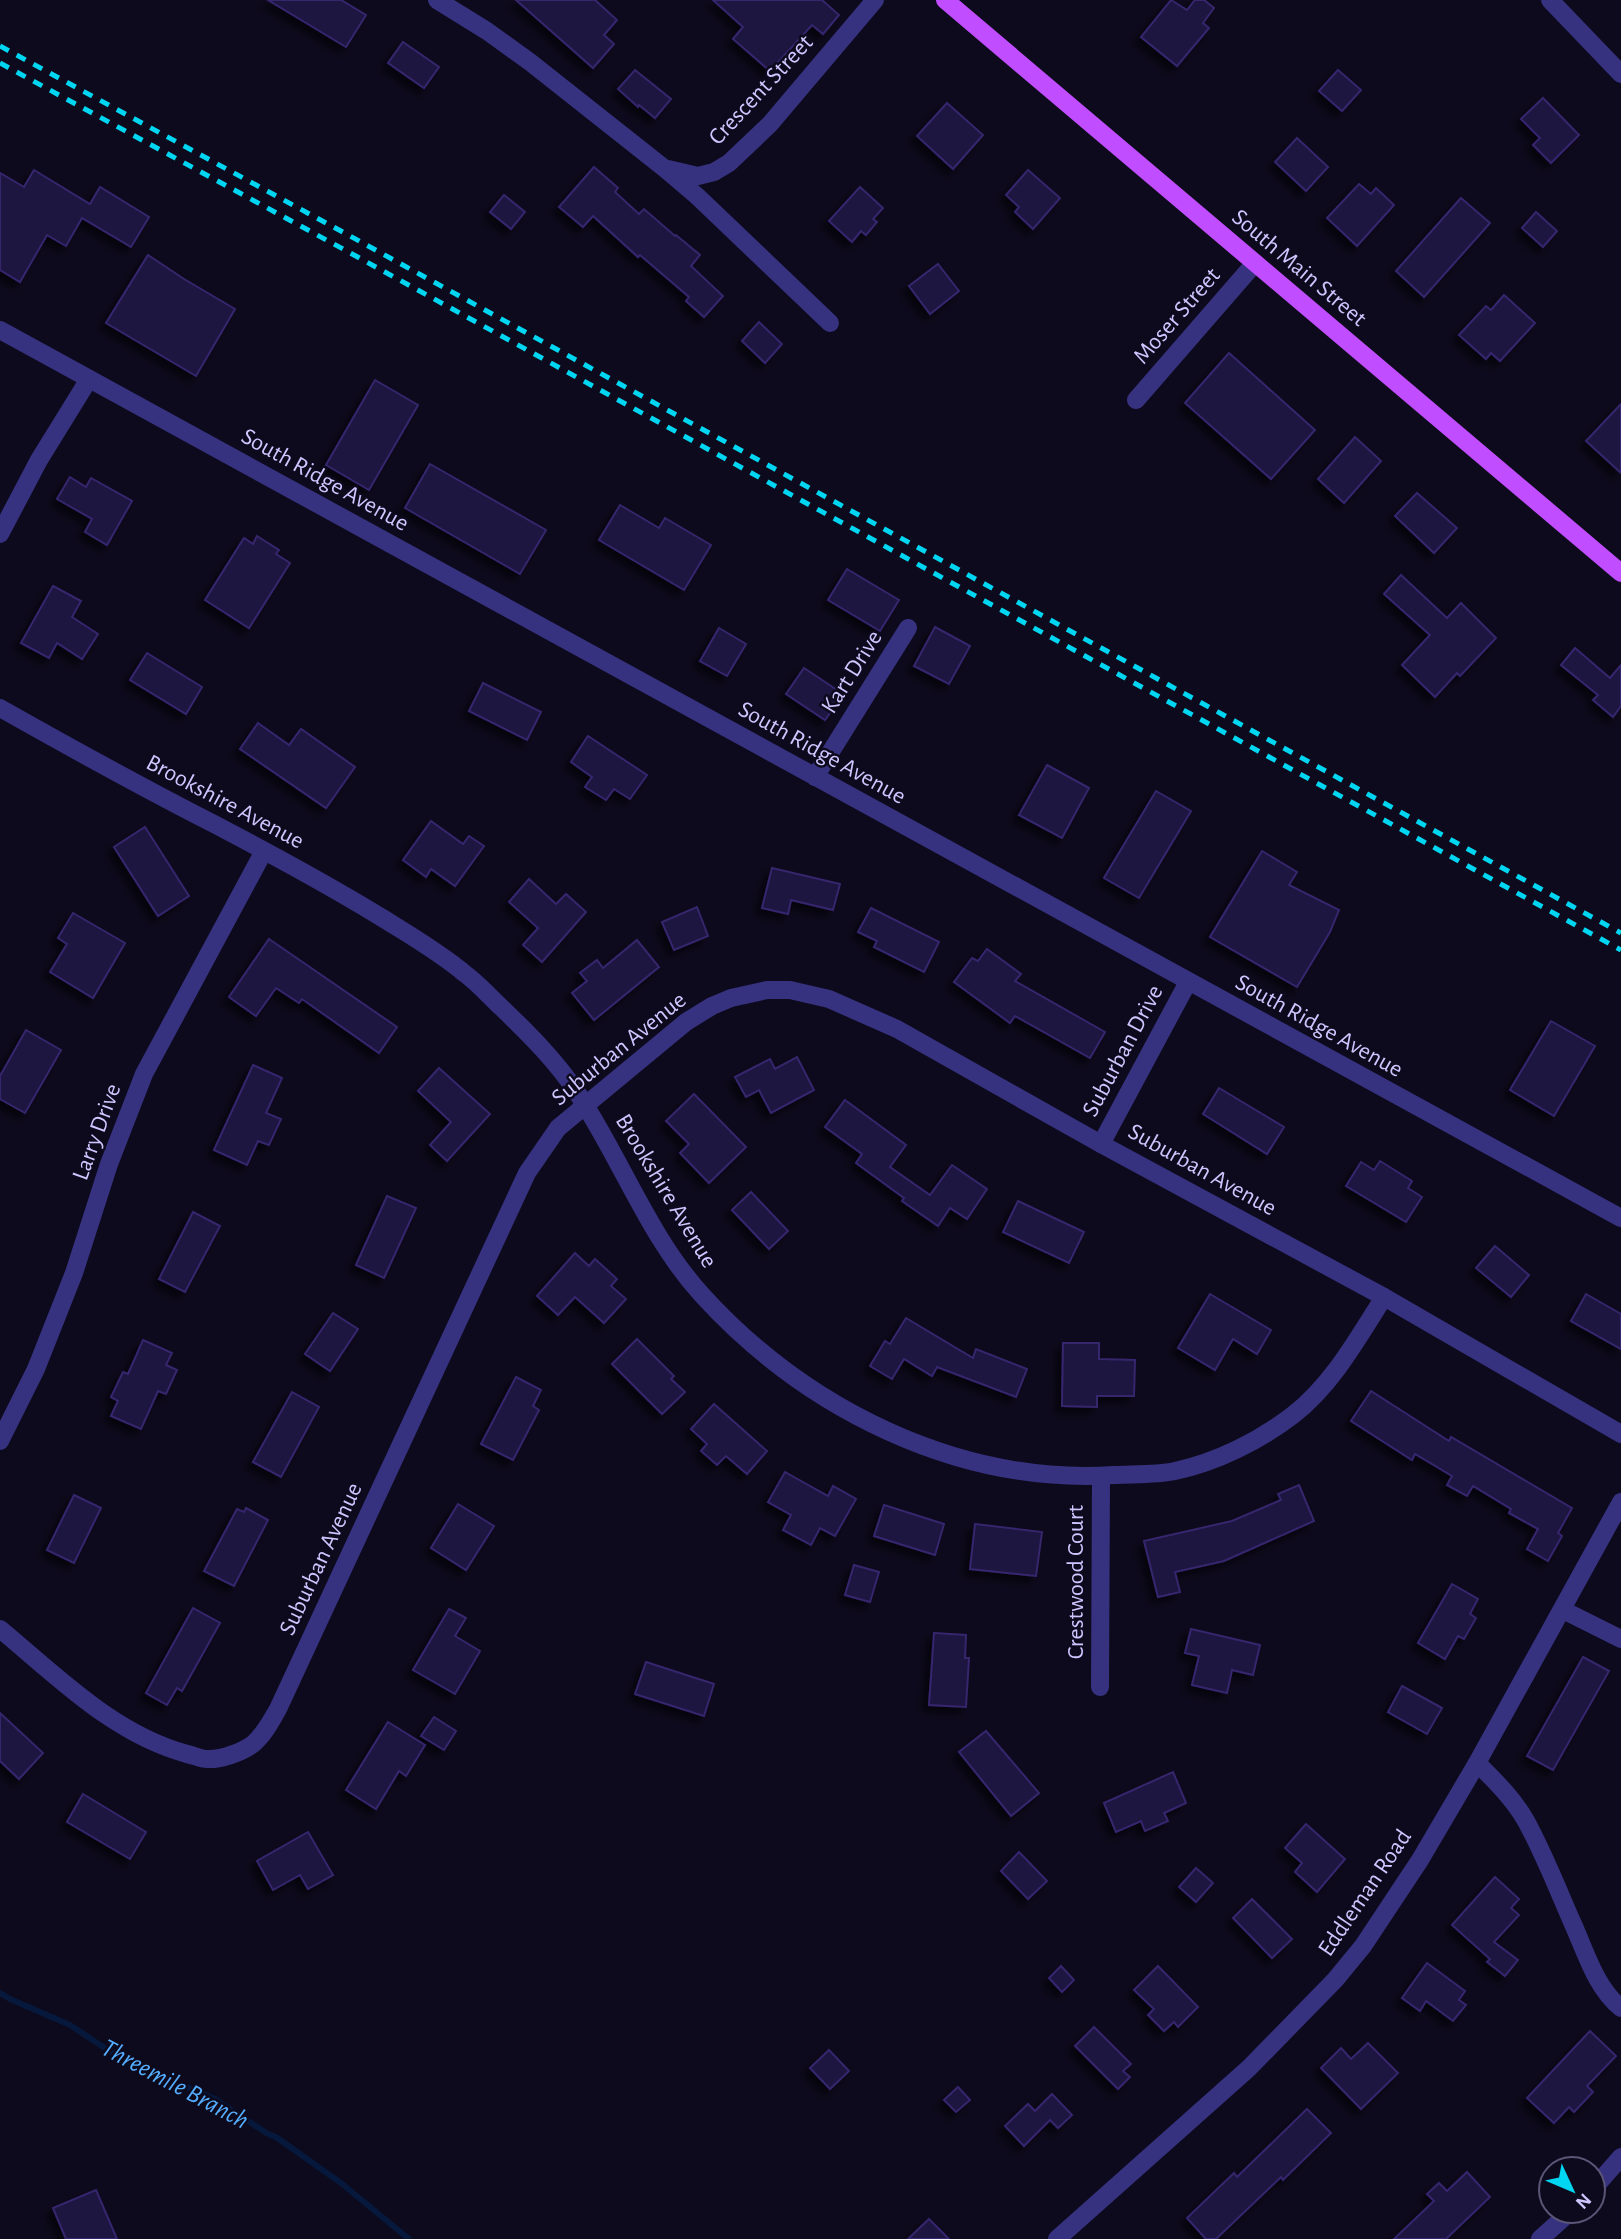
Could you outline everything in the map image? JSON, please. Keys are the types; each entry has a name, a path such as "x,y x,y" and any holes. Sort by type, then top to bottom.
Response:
{"main road":[{"name":"South Main Street","path":"945,0 1621,573"}],"street":[{"name":"Crescent Street","path":"437,0 530,62 664,168 830,323"},
{"name":"Crescent Street","path":"664,168 698,176 714,172 729,163 770,124 875,0"},
{"path":"1550,0 1621,74"},
{"name":"Moser Street","path":"1136,400 1255,264"},
{"name":"South Ridge Avenue","path":"0,330 1621,1218"},
{"path":"0,534 39,460 89,379"},
{"name":"Kart Drive","path":"815,777 908,628"},
{"name":"Brookshire Avenue","path":"0,708 138,785 323,882 429,947 466,974 535,1040 575,1089 662,1240 699,1293 739,1332 797,1380 854,1416 941,1453 1007,1470 1083,1477 1172,1472 1227,1455 1296,1412 1317,1392 1353,1346 1384,1297"},
{"name":"Larry Drive","path":"0,1441 36,1369 74,1273 109,1164 144,1074 264,850"},
{"name":"Suburban Drive","path":"1101,1144 1188,982"},
{"name":"Suburban Avenue","path":"0,1629 90,1704 124,1727 167,1749 208,1759 229,1755 253,1744 278,1709 527,1173 558,1128 686,1022 731,998 767,990 790,990 829,999 897,1029 1101,1144 1384,1297 1621,1434"},
{"name":"Crestwood Court","path":"1100,1687 1101,1476"},
{"name":"Eddleman Road","path":"1057,2239 1249,2068 1335,1980 1363,1946 1420,1860 1477,1763 1621,1502"},
{"path":"1563,1610 1621,1639"},
{"path":"1477,1763 1511,1798 1526,1820 1603,1989 1621,2008"},
{"path":"1607,2173 1621,2157"},
{"path":"1540,2239 1556,2225"}],"building":[{"path":"268,0 341,0 366,15 346,47"},
{"path":"516,0 595,0 617,20 604,35 614,44 593,68"},
{"path":"713,0 822,0 839,15 823,34 812,25 770,71 733,39 743,27"},
{"path":"1171,0 1187,10 1195,0 1204,0 1214,8 1203,23 1209,28 1177,66 1141,37"},
{"path":"403,42 439,67 424,88 388,63"},
{"path":"635,70 671,99 655,118 618,89"},
{"path":"1338,70 1361,90 1342,111 1319,91"},
{"path":"1543,98 1579,135 1551,163 1533,145 1540,138 1521,119"},
{"path":"947,103 983,135 953,169 917,136"},
{"path":"1297,138 1328,167 1306,191 1275,162"},
{"path":"594,167 618,188 615,192 639,214 644,209 700,255 691,266 723,296 704,317 686,301 689,297 640,255 638,257 593,216 583,227 559,207"},
{"path":"34,170 90,204 100,187 149,217 131,247 82,218 66,246 47,235 20,282 0,270 0,173 24,187"},
{"path":"1028,170 1060,198 1033,229 1015,212 1019,207 1006,195"},
{"path":"1359,184 1371,194 1376,188 1394,205 1357,246 1327,218"},
{"path":"860,187 883,208 873,219 877,222 866,235 861,231 852,242 829,221"},
{"path":"504,195 525,212 511,229 490,212"},
{"path":"1461,198 1490,223 1424,297 1396,271"},
{"path":"1536,212 1557,231 1543,247 1522,228"},
{"path":"148,255 235,309 196,376 106,323"},
{"path":"938,264 959,291 930,314 909,286"},
{"path":"1504,295 1535,323 1500,361 1491,353 1486,359 1459,335 1486,306 1491,310"},
{"path":"759,322 782,344 765,363 742,341"},
{"path":"1229,353 1315,430 1271,479 1185,403"},
{"path":"375,380 418,405 369,490 326,465"},
{"path":"1621,404 1621,473 1586,441"},
{"path":"1355,437 1381,461 1344,503 1318,479"},
{"path":"430,464 546,530 520,574 405,508"},
{"path":"70,477 86,487 91,478 132,501 107,545 85,532 92,519 57,499"},
{"path":"1417,493 1457,528 1434,553 1395,516"},
{"path":"620,505 659,528 665,518 711,545 684,590 599,540"},
{"path":"257,536 279,550 276,554 290,563 249,628 205,600 244,538 253,544"},
{"path":"847,569 899,600 880,631 828,600"},
{"path":"1401,575 1447,618 1461,603 1496,638 1460,676 1457,673 1435,697 1402,665 1430,635 1384,594"},
{"path":"53,586 81,601 72,617 98,634 82,659 57,643 49,658 21,643"},
{"path":"935,627 970,646 949,684 914,666"},
{"path":"719,628 746,644 727,676 700,661"},
{"path":"1575,648 1610,678 1621,665 1621,706 1613,717 1593,700 1598,695 1561,665"},
{"path":"147,653 202,687 186,714 130,680"},
{"path":"804,668 843,694 825,720 786,694"},
{"path":"483,683 541,712 527,740 469,711"},
{"path":"258,723 289,745 301,729 355,767 326,808 240,749"},
{"path":"588,736 647,775 630,799 614,789 606,800 585,787 592,777 571,762"},
{"path":"1047,765 1089,788 1062,838 1019,815"},
{"path":"1156,791 1191,811 1139,898 1104,878"},
{"path":"431,821 463,844 469,836 484,846 455,886 431,869 426,877 403,860"},
{"path":"145,827 189,896 158,916 114,847"},
{"path":"1262,851 1297,872 1289,885 1339,910 1330,932 1297,987 1210,937"},
{"path":"772,868 840,884 833,910 791,900 788,914 762,908"},
{"path":"529,879 556,904 566,894 586,912 542,962 523,945 538,928 509,902"},
{"path":"697,907 708,936 674,950 662,922"},
{"path":"871,908 939,942 924,972 874,947 877,941 858,932"},
{"path":"73,913 125,943 93,998 50,972 67,944 58,938"},
{"path":"269,939 397,1027 379,1053 302,999 299,1003 276,988 256,1016 229,997"},
{"path":"637,940 659,967 594,1020 572,993 587,981 580,973 597,960 603,968"},
{"path":"987,949 1021,974 1015,981 1105,1032 1090,1058 1015,1016 1010,1023 954,982 972,958 978,961"},
{"path":"1551,1021 1595,1046 1554,1116 1510,1090"},
{"path":"26,1030 61,1050 25,1113 0,1099 0,1076"},
{"path":"797,1057 814,1090 771,1113 759,1090 746,1097 735,1077 770,1059 775,1069"},
{"path":"253,1065 282,1078 266,1113 281,1119 269,1145 258,1141 247,1165 214,1150"},
{"path":"439,1068 490,1114 447,1161 430,1145 451,1122 418,1091"},
{"path":"1219,1088 1284,1127 1267,1154 1203,1114"},
{"path":"694,1094 746,1147 709,1183 680,1153 689,1144 666,1121"},
{"path":"845,1100 906,1145 890,1167 930,1195 952,1165 987,1189 967,1219 950,1208 938,1226 902,1201 904,1198 856,1163 862,1154 825,1127"},
{"path":"1380,1161 1412,1181 1408,1188 1422,1197 1406,1222 1346,1186 1361,1162 1374,1170"},
{"path":"751,1192 788,1231 769,1249 732,1210"},
{"path":"387,1196 416,1208 384,1278 356,1265"},
{"path":"1018,1201 1084,1232 1069,1263 1003,1232"},
{"path":"193,1212 220,1226 185,1292 159,1279"},
{"path":"1495,1246 1529,1275 1511,1297 1476,1268"},
{"path":"575,1253 589,1266 595,1259 617,1279 611,1286 626,1299 604,1323 575,1297 558,1315 537,1296"},
{"path":"1210,1294 1271,1330 1257,1354 1233,1339 1215,1370 1178,1348"},
{"path":"1586,1294 1621,1314 1621,1349 1571,1321"},
{"path":"333,1313 358,1329 330,1371 305,1354"},
{"path":"906,1318 973,1358 976,1349 1027,1369 1016,1397 937,1367 932,1376 904,1359 892,1379 870,1366 885,1341 890,1344"},
{"path":"637,1339 674,1376 671,1379 685,1392 662,1414 612,1364"},
{"path":"143,1340 172,1353 166,1365 177,1370 166,1394 158,1391 141,1429 111,1416 118,1401 111,1397 123,1372 128,1374"},
{"path":"1063,1343 1099,1343 1099,1359 1135,1360 1134,1396 1097,1396 1097,1407 1062,1406"},
{"path":"516,1377 541,1390 533,1406 539,1410 513,1460 481,1444"},
{"path":"1371,1391 1449,1441 1451,1437 1572,1508 1558,1533 1562,1536 1548,1561 1527,1549 1538,1529 1509,1513 1511,1509 1473,1486 1467,1496 1447,1485 1452,1476 1415,1454 1412,1460 1351,1421"},
{"path":"292,1392 319,1407 281,1477 253,1462"},
{"path":"714,1404 767,1451 747,1474 726,1456 717,1465 701,1451 707,1444 691,1429"},
{"path":"785,1472 828,1496 833,1486 856,1499 835,1536 820,1528 811,1545 783,1530 791,1515 768,1502"},
{"path":"1299,1485 1314,1521 1224,1561 1175,1572 1180,1592 1158,1597 1144,1541 1232,1521 1281,1500 1278,1494"},
{"path":"74,1495 101,1508 74,1563 47,1550"},
{"path":"458,1504 494,1526 466,1570 431,1548"},
{"path":"884,1505 944,1524 935,1555 874,1536"},
{"path":"246,1508 268,1520 234,1586 204,1571 237,1509 244,1512"},
{"path":"975,1524 1042,1532 1036,1576 970,1569"},
{"path":"854,1565 879,1572 870,1602 845,1595"},
{"path":"1452,1584 1478,1599 1470,1614 1476,1618 1464,1639 1458,1636 1445,1659 1418,1643"},
{"path":"193,1608 220,1623 182,1691 177,1688 167,1705 146,1693"},
{"path":"449,1609 466,1618 455,1636 480,1651 455,1694 413,1670"},
{"path":"1191,1629 1260,1645 1253,1675 1232,1670 1227,1693 1192,1685 1199,1656 1185,1653"},
{"path":"934,1633 966,1635 965,1658 969,1658 966,1707 929,1705"},
{"path":"1583,1657 1609,1671 1553,1770 1527,1756"},
{"path":"646,1662 714,1684 704,1716 635,1694"},
{"path":"1402,1686 1442,1708 1427,1734 1388,1712"},
{"path":"0,1713 43,1753 19,1779 0,1761"},
{"path":"434,1717 456,1731 444,1750 421,1736"},
{"path":"388,1722 425,1745 406,1776 399,1771 376,1809 346,1790"},
{"path":"986,1731 1039,1793 1011,1816 959,1752"},
{"path":"1173,1772 1186,1803 1164,1813 1168,1821 1145,1831 1141,1821 1116,1832 1104,1803"},
{"path":"83,1794 146,1832 130,1859 67,1822"},
{"path":"1306,1824 1345,1859 1317,1892 1295,1872 1302,1863 1285,1848"},
{"path":"308,1832 333,1875 308,1889 300,1875 273,1890 257,1861"},
{"path":"1019,1852 1047,1881 1028,1899 1001,1871"},
{"path":"1196,1868 1213,1883 1196,1902 1179,1887"},
{"path":"1495,1877 1519,1899 1511,1908 1519,1915 1494,1942 1518,1960 1505,1976 1487,1962 1490,1959 1452,1925"},
{"path":"1252,1899 1292,1939 1272,1958 1233,1918"},
{"path":"1427,1963 1465,1991 1459,2000 1466,2005 1453,2021 1426,2001 1420,2011 1402,1998"},
{"path":"1061,1966 1074,1980 1062,1992 1049,1978"},
{"path":"1158,1966 1198,2007 1178,2027 1174,2022 1164,2031 1148,2015 1154,2009 1134,1990"},
{"path":"1094,2027 1131,2064 1123,2071 1130,2077 1118,2089 1075,2046"},
{"path":"1590,2031 1616,2056 1587,2086 1593,2092 1574,2112 1569,2107 1554,2123 1527,2098"},
{"path":"1368,2043 1398,2073 1361,2109 1321,2068 1341,2048 1351,2059"},
{"path":"829,2050 849,2071 830,2089 810,2068"},
{"path":"958,2087 970,2100 956,2112 944,2100"},
{"path":"1052,2094 1072,2115 1058,2128 1050,2120 1024,2146 1005,2126 1028,2104 1035,2111"},
{"path":"1307,2109 1331,2133 1216,2239 1206,2239 1187,2218 1234,2173 1237,2177"},
{"path":"1467,2172 1490,2197 1446,2239 1394,2239 1434,2201 1427,2194 1439,2183 1447,2191"},
{"path":"96,2190 117,2239 66,2239 53,2208"},
{"path":"929,2219 949,2239 908,2239"}],"waterway":[{"name":"Threemile Branch","path":"0,1993 70,2025 123,2060 215,2099 276,2137 341,2183 409,2239"}],"railway":[{"path":"0,46 1621,933"},
{"path":"0,63 1621,950"}]}
